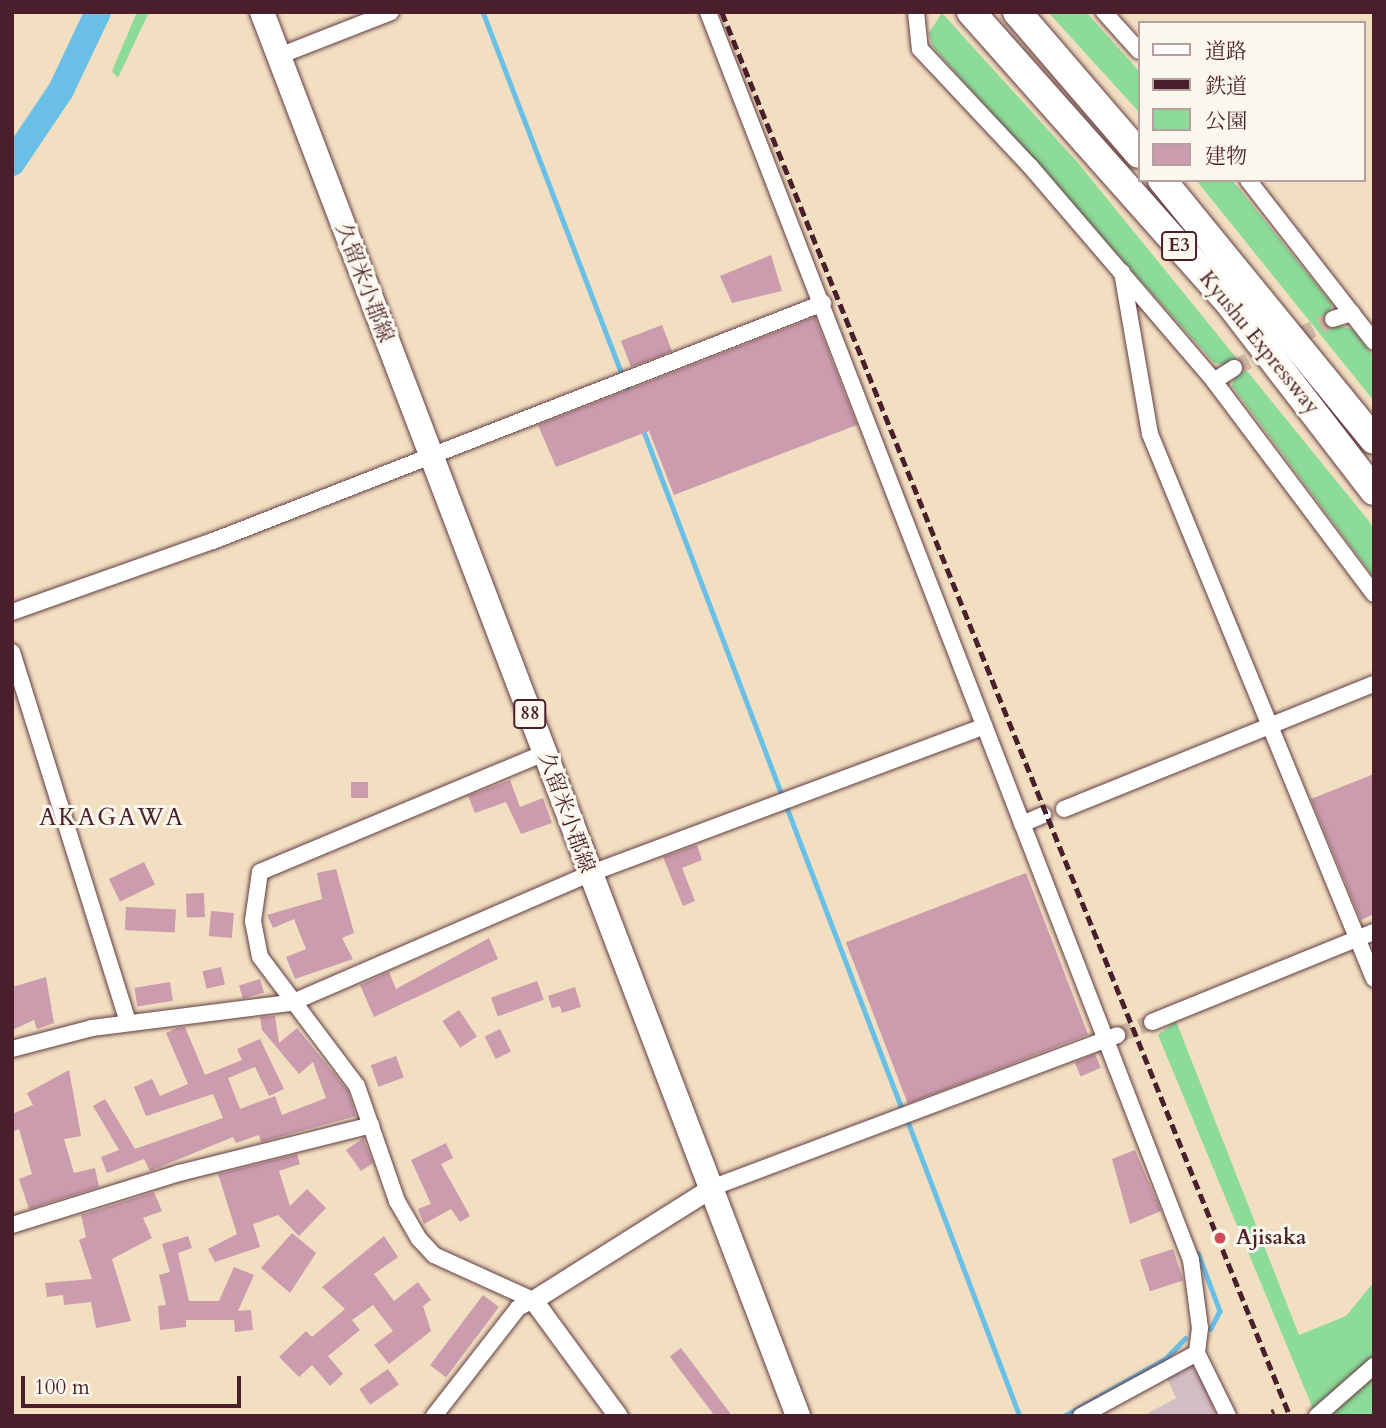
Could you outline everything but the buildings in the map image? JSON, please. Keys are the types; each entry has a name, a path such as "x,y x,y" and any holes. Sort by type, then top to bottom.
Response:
{"highway":[{"name":"Kyushu Expressway","path":"971,12 1230,304 1374,491"},
{"path":"1017,12 1138,153"},
{"name":"Kyushu Expressway","path":"1164,182 1374,440"}],"main road":[{"name":"久留米小郡線","path":"262,12 589,874 799,1416"}],"street":[{"path":"279,56 391,12"},
{"path":"708,12 823,303 1022,824 1110,1037 1191,1260 1200,1328 1197,1353 1228,1416"},
{"path":"916,12 920,49 1122,272 1214,382 1374,594"},
{"path":"1104,12 1138,50"},
{"path":"1250,182 1362,320 1374,342"},
{"path":"1122,272 1150,434 1374,979"},
{"path":"12,612 431,455 823,303"},
{"path":"1333,318 1362,320"},
{"path":"1214,382 1234,368"},
{"path":"12,652 128,1022"},
{"path":"1064,809 1374,684"},
{"path":"12,1049 128,1022 290,1003 589,874 984,726"},
{"path":"544,753 260,872 255,941 290,1003 341,1060 371,1125 397,1201 419,1239 434,1255 533,1300 618,1416"},
{"path":"1022,824 1043,816"},
{"path":"1152,1021 1374,932"},
{"path":"435,1416 519,1308 711,1188 1110,1037"},
{"path":"12,1225 179,1173 371,1125"},
{"path":"1082,1416 1197,1353"},
{"path":"1317,1416 1374,1366"}],"path":[{"path":"1272,1409 1275,1416"}],"shaded area":[{"path":"1186,1362 1204,1379 1216,1416 1143,1416 1176,1398 1164,1371"}],"green space":[{"path":"137,12 149,12 118,78 112,71"},
{"path":"1048,12 1086,12 1138,70 1138,111"},
{"path":"942,13 1078,163 1368,520 1374,529 1374,577 1232,386 1236,368 1214,363 932,46 929,33"},
{"path":"1198,182 1234,182 1332,304 1327,323 1352,329 1374,357 1374,401"},
{"path":"1176,1021 1299,1335 1346,1316 1374,1282 1374,1416 1316,1416 1158,1035"}],"waterway":[{"path":"12,163 61,90 98,12"},
{"path":"483,12 630,395"},
{"path":"643,429 783,797"},
{"path":"786,805 903,1111"},
{"path":"907,1119 1020,1416"},
{"path":"1198,1253 1220,1311 1211,1329"},
{"path":"1064,1416 1165,1359 1185,1338"}],"tunnel":[{"path":"1234,368 1333,319"},
{"path":"1117,1035 1152,1022"}],"railway":[{"path":"722,12 1290,1416"}],"place":[{"name":"Ajisaka","path":"1220,1238"}],"district":[{"name":"AKAGAWA","path":"112,818"}]}
